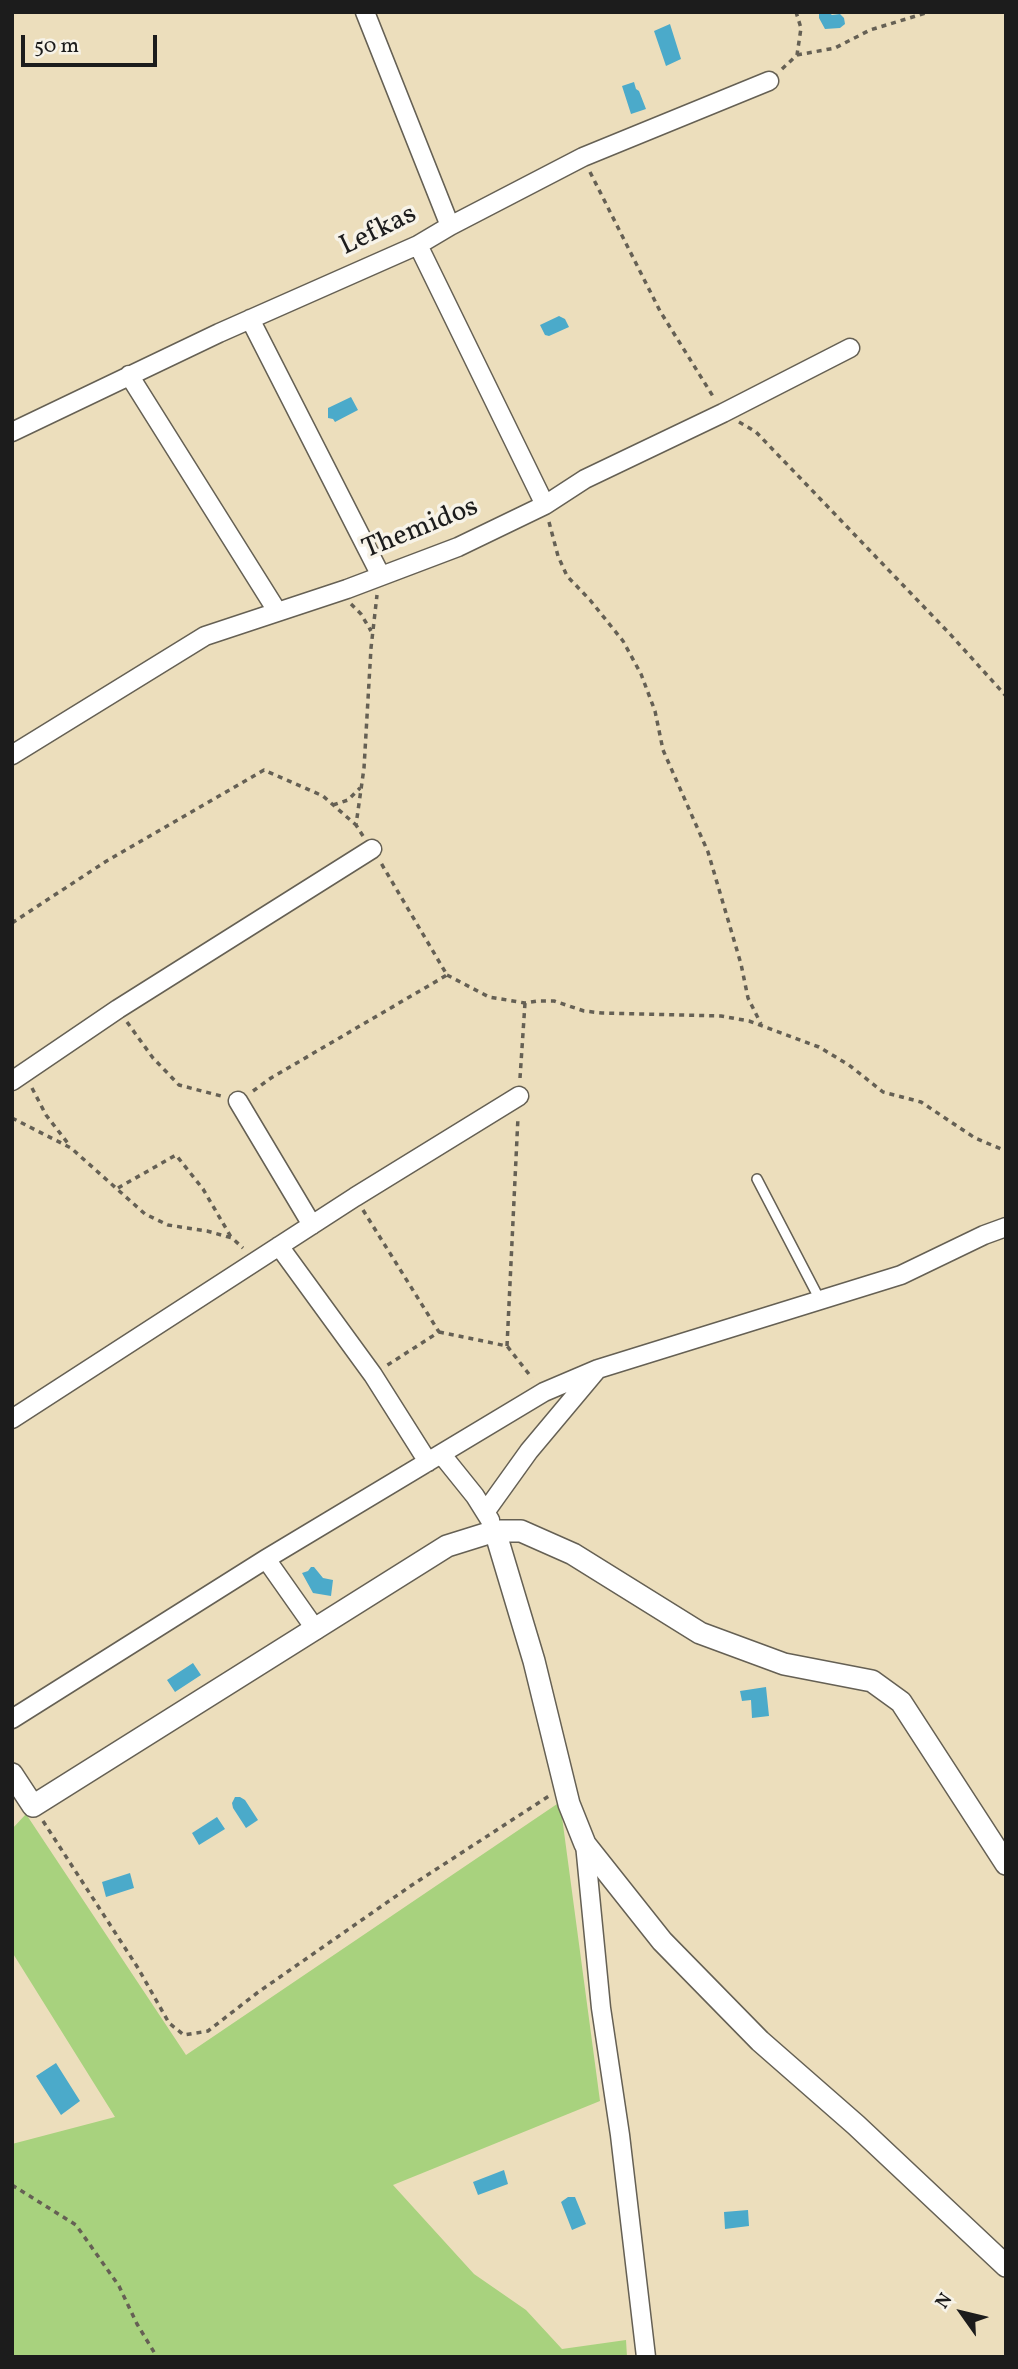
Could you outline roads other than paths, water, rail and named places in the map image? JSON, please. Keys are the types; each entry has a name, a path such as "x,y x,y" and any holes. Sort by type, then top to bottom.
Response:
{"street":[{"path":"365,12 450,226"},
{"name":"Lefkas","path":"12,432 250,319 418,245 583,157 769,81"},
{"path":"418,245 545,505"},
{"path":"250,319 381,576"},
{"name":"Themidos","path":"12,755 205,636 458,547 545,505 584,479 723,413 850,348"},
{"path":"129,375 277,611"},
{"path":"20,1076 118,1009 372,849"},
{"path":"12,1419 355,1197 519,1096"},
{"path":"238,1101 312,1225"},
{"path":"12,1720 266,1559 544,1392 598,1369 901,1275 1006,1227"},
{"path":"279,1246 435,1459 485,1511 495,1531 534,1661 569,1804 585,1844 601,2008 620,2135 646,2357"},
{"path":"485,1511 528,1451 598,1369"},
{"path":"12,1773 33,1806 447,1546 495,1531 522,1531 573,1554 700,1633 784,1664 872,1681 901,1702 1006,1864"},
{"path":"266,1559 316,1630"},
{"path":"585,1844 662,1941 760,2041 856,2124 1006,2266"}],"lane":[{"path":"757,1179 820,1300"}],"water":[{"path":"819,12 840,14 845,24 840,28 825,29"},
{"path":"670,24 681,59 666,66 654,31"},
{"path":"634,82 646,109 631,114 622,86"},
{"path":"559,316 565,319 569,327 549,336 545,335 540,325"},
{"path":"351,397 358,410 335,422 328,418 328,408"},
{"path":"311,1567 323,1578 333,1580 331,1596 313,1593 302,1573"},
{"path":"193,1663 201,1675 175,1692 167,1680"},
{"path":"766,1687 769,1716 752,1718 751,1700 742,1701 740,1691"},
{"path":"235,1797 245,1800 258,1820 246,1828 233,1808"},
{"path":"217,1817 225,1829 199,1845 192,1833"},
{"path":"130,1873 134,1888 106,1897 102,1882"},
{"path":"56,2063 80,2101 61,2115 36,2076"},
{"path":"504,2170 508,2184 478,2195 473,2182"},
{"path":"568,2197 575,2197 586,2224 572,2230 561,2202"},
{"path":"748,2210 749,2226 725,2229 724,2212"}]}
